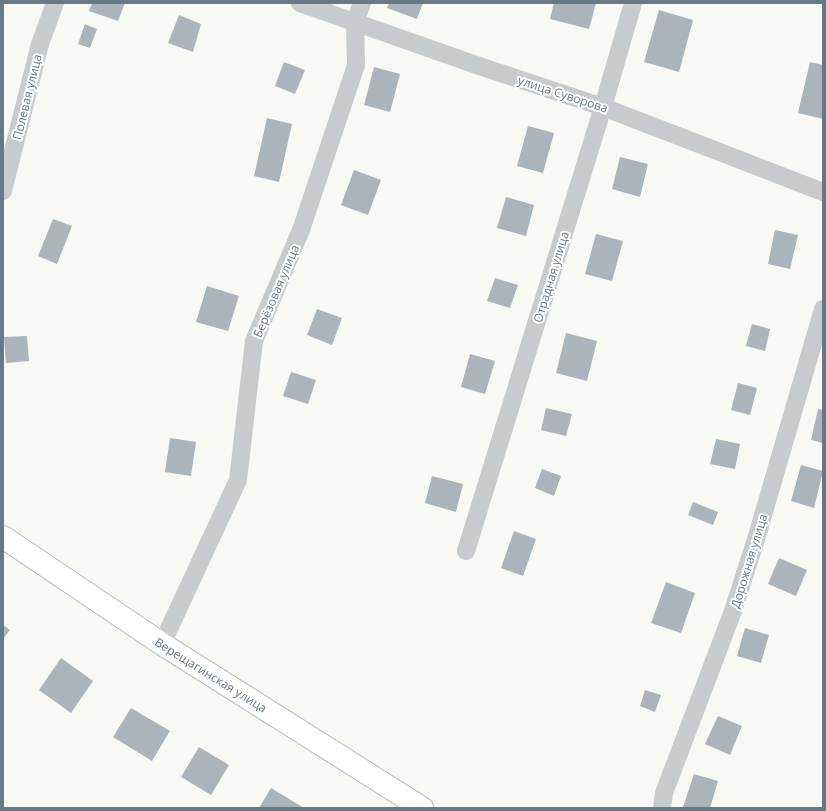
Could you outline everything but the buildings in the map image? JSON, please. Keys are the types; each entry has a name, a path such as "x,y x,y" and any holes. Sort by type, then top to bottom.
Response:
{"main road":[{"name":"Верещагинская улица","path":"3,537 162,644 422,808"}],"street":[{"name":"Полевая улица","path":"3,191 40,44 55,3"},
{"name":"улица Суворова","path":"300,3 485,68 603,107 823,192"},
{"name":"Берёзовая улица","path":"162,644 238,480 254,341 301,230 356,65 355,23 362,3"},
{"name":"Отрадная улица","path":"466,551 603,107 633,3"},
{"name":"Дорожная улица","path":"662,808 664,793 733,611 766,507 823,309"}]}
